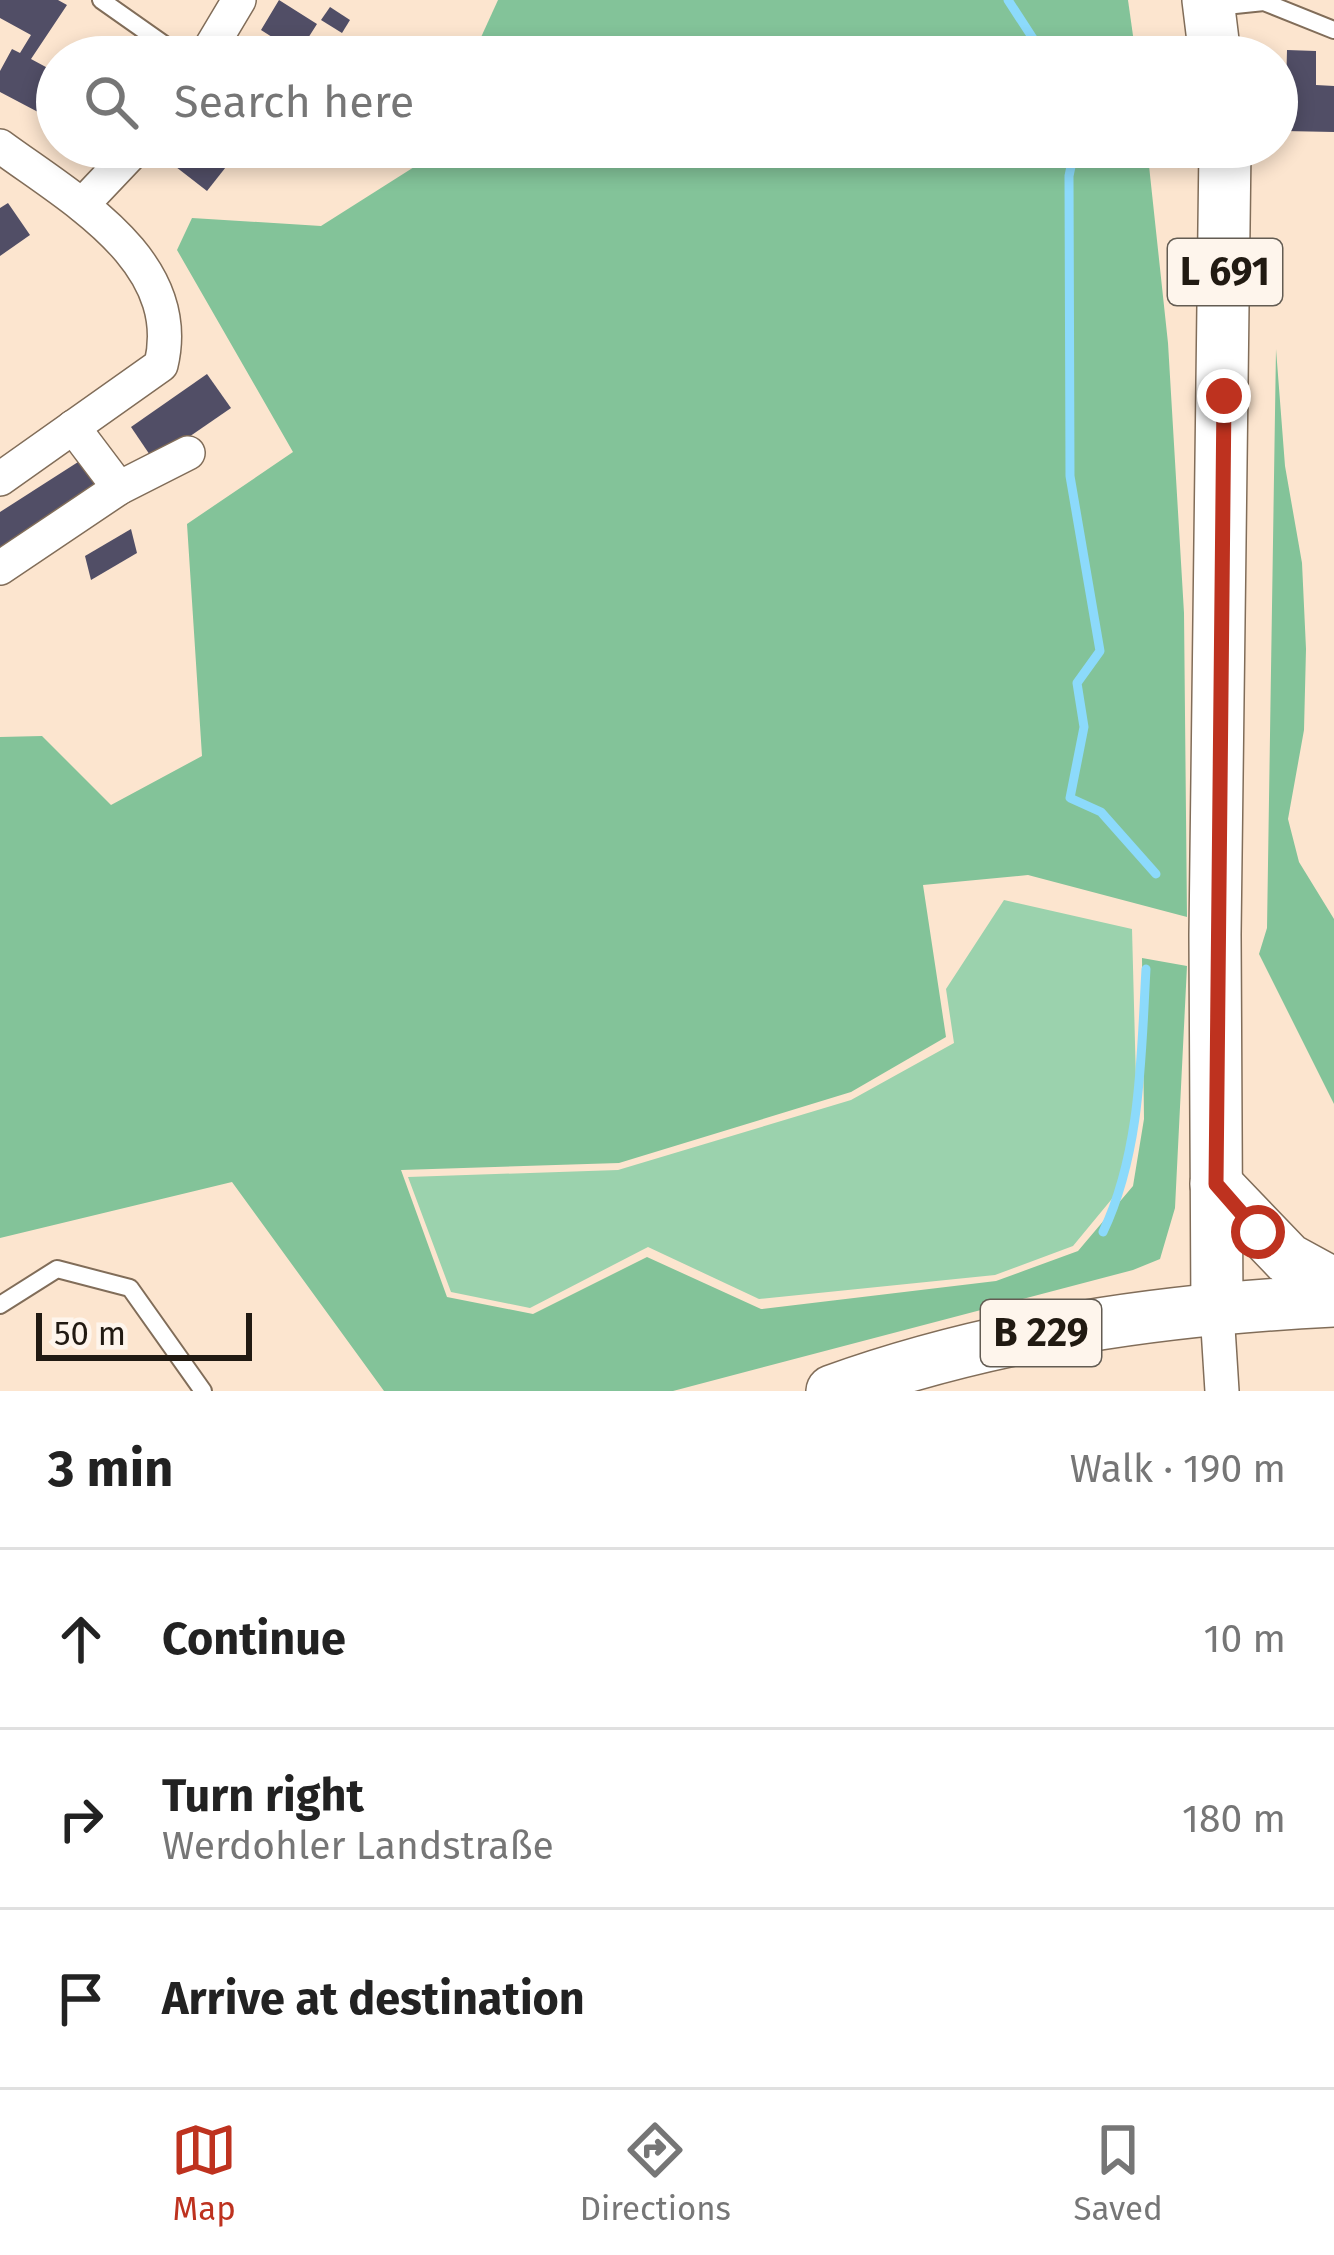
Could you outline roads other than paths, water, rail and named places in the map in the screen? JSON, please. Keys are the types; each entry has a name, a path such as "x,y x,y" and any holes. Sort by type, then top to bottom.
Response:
{"main road":[{"name":"L 691","path":"1217,1312 1225,168"},
{"path":"1216,1184 1288,1259 1334,1284"},
{"name":"B 229","path":"832,1391 1008,1340 1095,1323 1334,1301"}],"street":[{"path":"218,36 239,0"},
{"path":"0,146 105,219 164,303 168,335 160,365 0,479"},
{"path":"82,205 117,168"},
{"path":"74,427 119,488"},
{"path":"0,568 119,488 188,453"},
{"path":"1217,1312 1222,1391"}],"lane":[{"path":"101,0 152,36"},
{"path":"1211,22 1264,2 1334,30"},
{"path":"0,1305 57,1270 130,1288 203,1391"}],"waterway":[{"path":"1008,0 1031,36"},
{"path":"1071,168 1070,476 1100,651 1077,683 1084,727 1070,798 1101,812 1156,874"},
{"path":"1103,1232 1132,1137 1146,969"}]}
